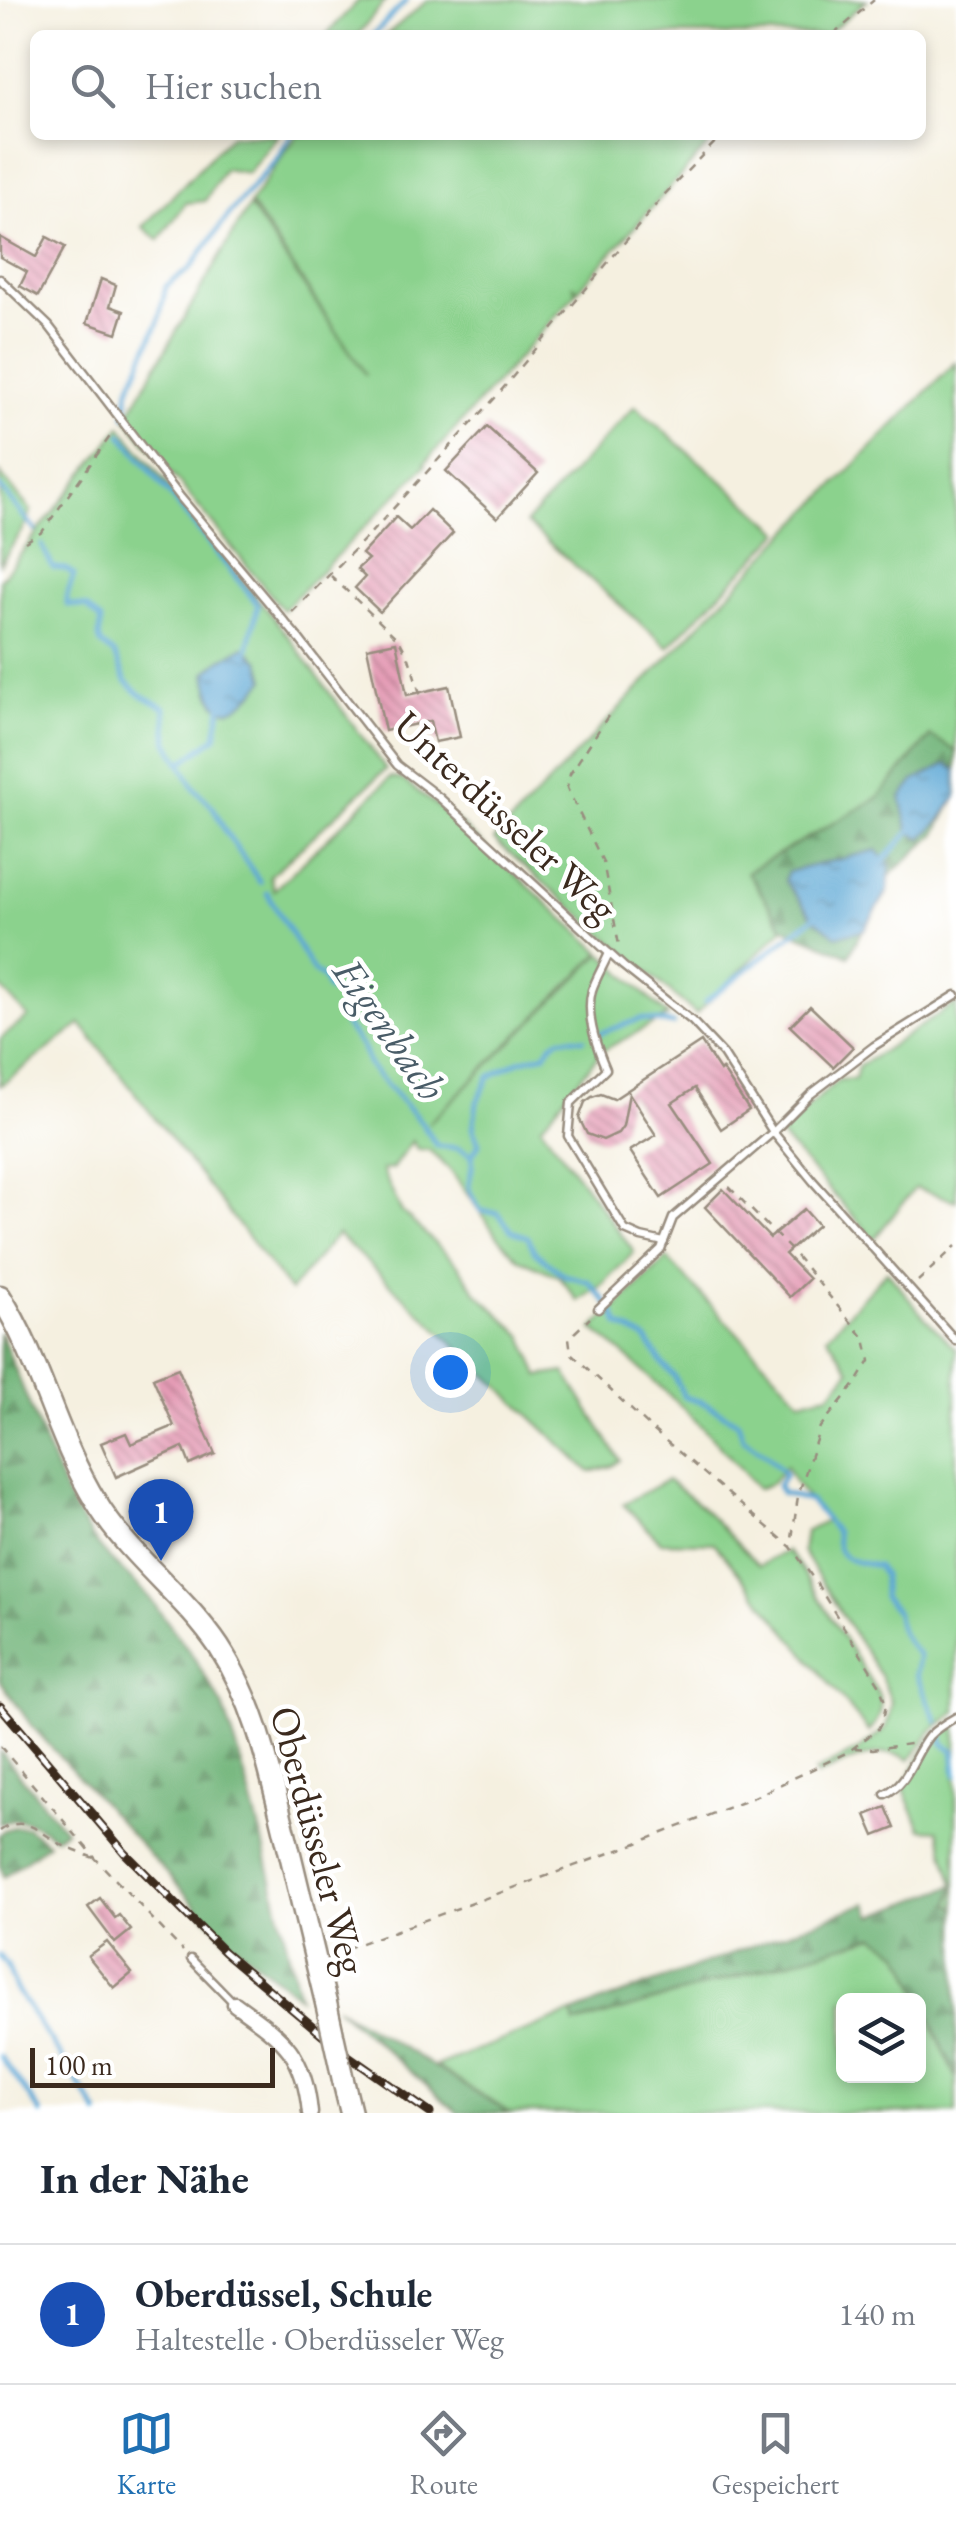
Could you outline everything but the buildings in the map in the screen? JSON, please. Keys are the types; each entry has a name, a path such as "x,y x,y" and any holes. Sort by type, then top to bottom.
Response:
{"street":[{"name":"Oberdüsseler Weg","path":"0,1296 29,1348 94,1500 115,1532 206,1628 242,1688 263,1743 351,2113"},
{"path":"235,2004 279,2037 294,2056 308,2088 310,2113"}],"lane":[{"name":"Unterdüsseler Weg","path":"0,279 49,326 181,498 284,620 397,765 440,798 609,953 692,1022 723,1054 773,1132 813,1181 956,1340"},
{"path":"609,953 592,990 590,1010 606,1069 571,1103 568,1136 625,1230 664,1242"},
{"path":"598,1309 661,1249 673,1218 811,1094 874,1046 956,995"},
{"path":"884,1794 903,1781 934,1732 956,1716"},
{"path":"190,1959 235,2004"}],"path":[{"path":"839,30 874,0"},
{"path":"284,620 495,398 664,195 717,140"},
{"path":"25,542 42,532 122,420"},
{"path":"330,575 399,640 422,700"},
{"path":"608,716 570,774 566,788 603,862 624,966"},
{"path":"720,1178 792,1251 853,1324 865,1339 870,1360 820,1427 798,1496 791,1547"},
{"path":"910,1289 956,1246"},
{"path":"316,1960 750,1799 854,1748 881,1725 886,1710 879,1684 791,1547 653,1430 571,1353 569,1338 598,1309"},
{"path":"854,1748 889,1748 926,1741"},
{"path":"0,1746 70,1830 190,1959"},
{"path":"0,1830 13,1824 29,1824 62,1845 96,1858"}],"green space":[{"path":"359,0 386,0 362,30 331,30"},
{"path":"428,0 867,0 832,30 392,30"},
{"path":"226,140 274,140 248,173 224,169 205,201 186,203 159,240 143,227"},
{"path":"294,140 713,140 578,290 573,284 577,292 426,465 283,610 126,418 249,206 366,375 250,203"},
{"path":"956,362 956,751 930,736 878,798 748,871 784,928 696,1014 494,840"},
{"path":"635,406 781,532 668,647 526,523"},
{"path":"121,426 288,636 386,769 270,876 274,890 391,777 403,780 459,823 601,952 428,1124 602,953 668,1016 602,1051 541,1126 634,1252 600,1287 578,1301 560,1277 519,1259 498,1237 450,1170 429,1150 417,1149 412,1141 392,1169 382,1170 401,1211 458,1265 476,1292 523,1336 539,1376 565,1372 620,1460 612,1466 590,1472 337,1234 290,1291 81,1024 0,1086 0,1039 28,1017 0,987 0,580"},
{"path":"0,473 31,511 0,564"},
{"path":"931,736 956,751 956,795 936,834 888,877 849,956 784,928 747,872 878,798"},
{"path":"956,1003 956,1201 915,1188 874,1239 779,1134 838,1080 855,1079 858,1067"},
{"path":"667,1258 800,1400 830,1394 850,1370 827,1336 887,1271 956,1349 956,1712 932,1730 910,1760 900,1755 876,1754 817,1776 815,1772 858,1750 885,1729 892,1703 880,1675 802,1551 805,1532 826,1521 786,1466 772,1483 758,1489 680,1405 593,1329"},
{"path":"0,1332 67,1497 91,1536 145,1592 191,1653 223,1706 263,1842 299,1997 224,1936 30,1724 0,1680"},
{"path":"667,1480 701,1506 759,1566 786,1551 797,1563 879,1695 880,1715 869,1732 714,1543 661,1542 623,1504"},
{"path":"956,1720 956,1908 950,1904 954,1885 938,1830 921,1829 903,1787 931,1739"},
{"path":"0,1751 65,1830 55,1837 22,1821 0,1824"},
{"path":"14,1827 26,1827 48,1843 4,1877 0,1835"},
{"path":"955,1885 950,1904 956,1908 956,2079 926,2008 926,1993 919,1993 899,1952 875,1936 575,2024 572,2013 867,1903 873,1916"},
{"path":"875,1936 899,1952 919,1993 836,1993 836,2083 926,2083 926,2008 956,2079 956,2113 510,2113 435,2066 572,2013 576,2024"},
{"path":"336,2007 510,2113 458,2113"}],"water":[{"path":"243,647 260,661 265,680 237,707 221,709 210,691 206,673"},
{"path":"947,764 956,770 956,798 922,838 909,833 901,798 914,781"},
{"path":"877,850 890,865 888,891 864,930 836,936 813,918 785,881 787,872"}],"waterway":[{"path":"378,30 407,0"},
{"path":"125,416 129,389 158,323 166,286 190,269 288,140"},
{"path":"122,435 258,605 246,657"},
{"name":"Eigenbach","path":"0,487 35,530"},
{"name":"Eigenbach","path":"42,545 53,568 66,569 74,575 67,605 86,607 101,621 101,644 115,655 126,681 138,693 165,708 168,742 195,789 213,807 260,882"},
{"path":"181,763 216,737 222,702"},
{"path":"881,863 911,831"},
{"name":"Eigenbach","path":"267,893 313,971 345,1003 344,1024 363,1048 369,1066 421,1122 437,1146 458,1148 472,1155 469,1187 481,1211 498,1213 512,1231 528,1237 534,1251 564,1275 588,1281 612,1309 619,1325 646,1339 675,1377 684,1397 702,1402 738,1422 743,1438 785,1474 778,1486 782,1493 810,1501 836,1532 842,1554 853,1561 877,1566 883,1575 883,1597 897,1613 903,1636 919,1655 916,1674 937,1721"},
{"path":"705,1002 818,914"},
{"path":"600,1033 641,1019 673,1024"},
{"path":"472,1155 479,1144 473,1129 477,1102 489,1077 519,1061 545,1054 557,1040 584,1039"},
{"name":"Eigenbach","path":"941,1733 944,1744 953,1750 956,1775"},
{"path":"0,1956 16,1989 98,2113"},
{"path":"0,2056 41,2113"}],"railway":[{"path":"0,1706 125,1853 224,1952 347,2055 430,2113"}],"place":[{"name":"Oberdüssel, Schule","path":"161,1561"}]}
